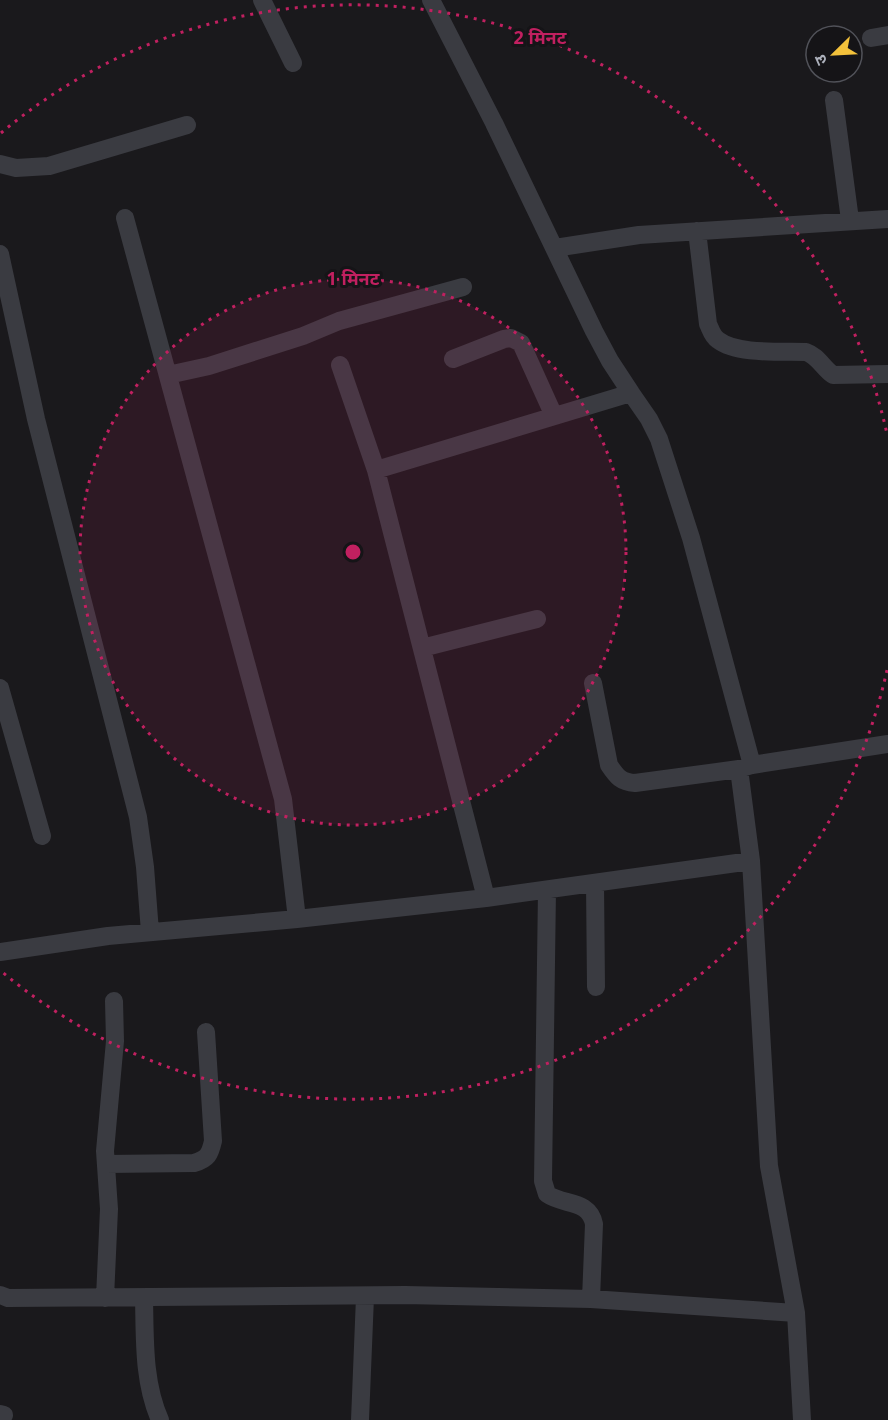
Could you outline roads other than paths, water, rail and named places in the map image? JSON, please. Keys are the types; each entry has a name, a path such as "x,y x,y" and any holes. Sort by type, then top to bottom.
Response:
{"street":[{"path":"262,0 293,63"},
{"path":"435,8 452,38 610,361 649,419 663,450 691,538 745,767 769,1166 796,1313 802,1420"},
{"path":"834,100 850,220"},
{"path":"0,164 16,168 49,166 188,125"},
{"path":"125,218 283,799 297,919"},
{"path":"555,248 639,235 888,219"},
{"path":"697,231 708,324 719,341 755,351 812,353 833,375 888,374"},
{"path":"0,254 36,419 138,817 150,932"},
{"path":"168,375 209,366 303,336 348,318 463,287"},
{"path":"453,359 504,339 516,339 521,343 554,416"},
{"path":"340,365 376,470 486,898"},
{"path":"376,470 631,393"},
{"path":"422,648 537,619"},
{"path":"592,683 609,765 616,776 624,782 635,783 888,744"},
{"path":"0,688 42,836"},
{"path":"0,952 108,936 297,919 486,898 751,861"},
{"path":"595,883 596,987"},
{"path":"547,890 543,1181 547,1194 552,1198 584,1207 593,1216 591,1299"},
{"path":"105,1298 109,1209 106,1164 108,1109 115,1041 114,1001"},
{"path":"106,1164 194,1163 205,1160 211,1153 213,1141 206,1032"},
{"path":"0,1295 8,1298 405,1295 591,1299 796,1313"},
{"path":"360,1420 365,1297"},
{"path":"144,1298 146,1357 151,1392 160,1420"}]}
